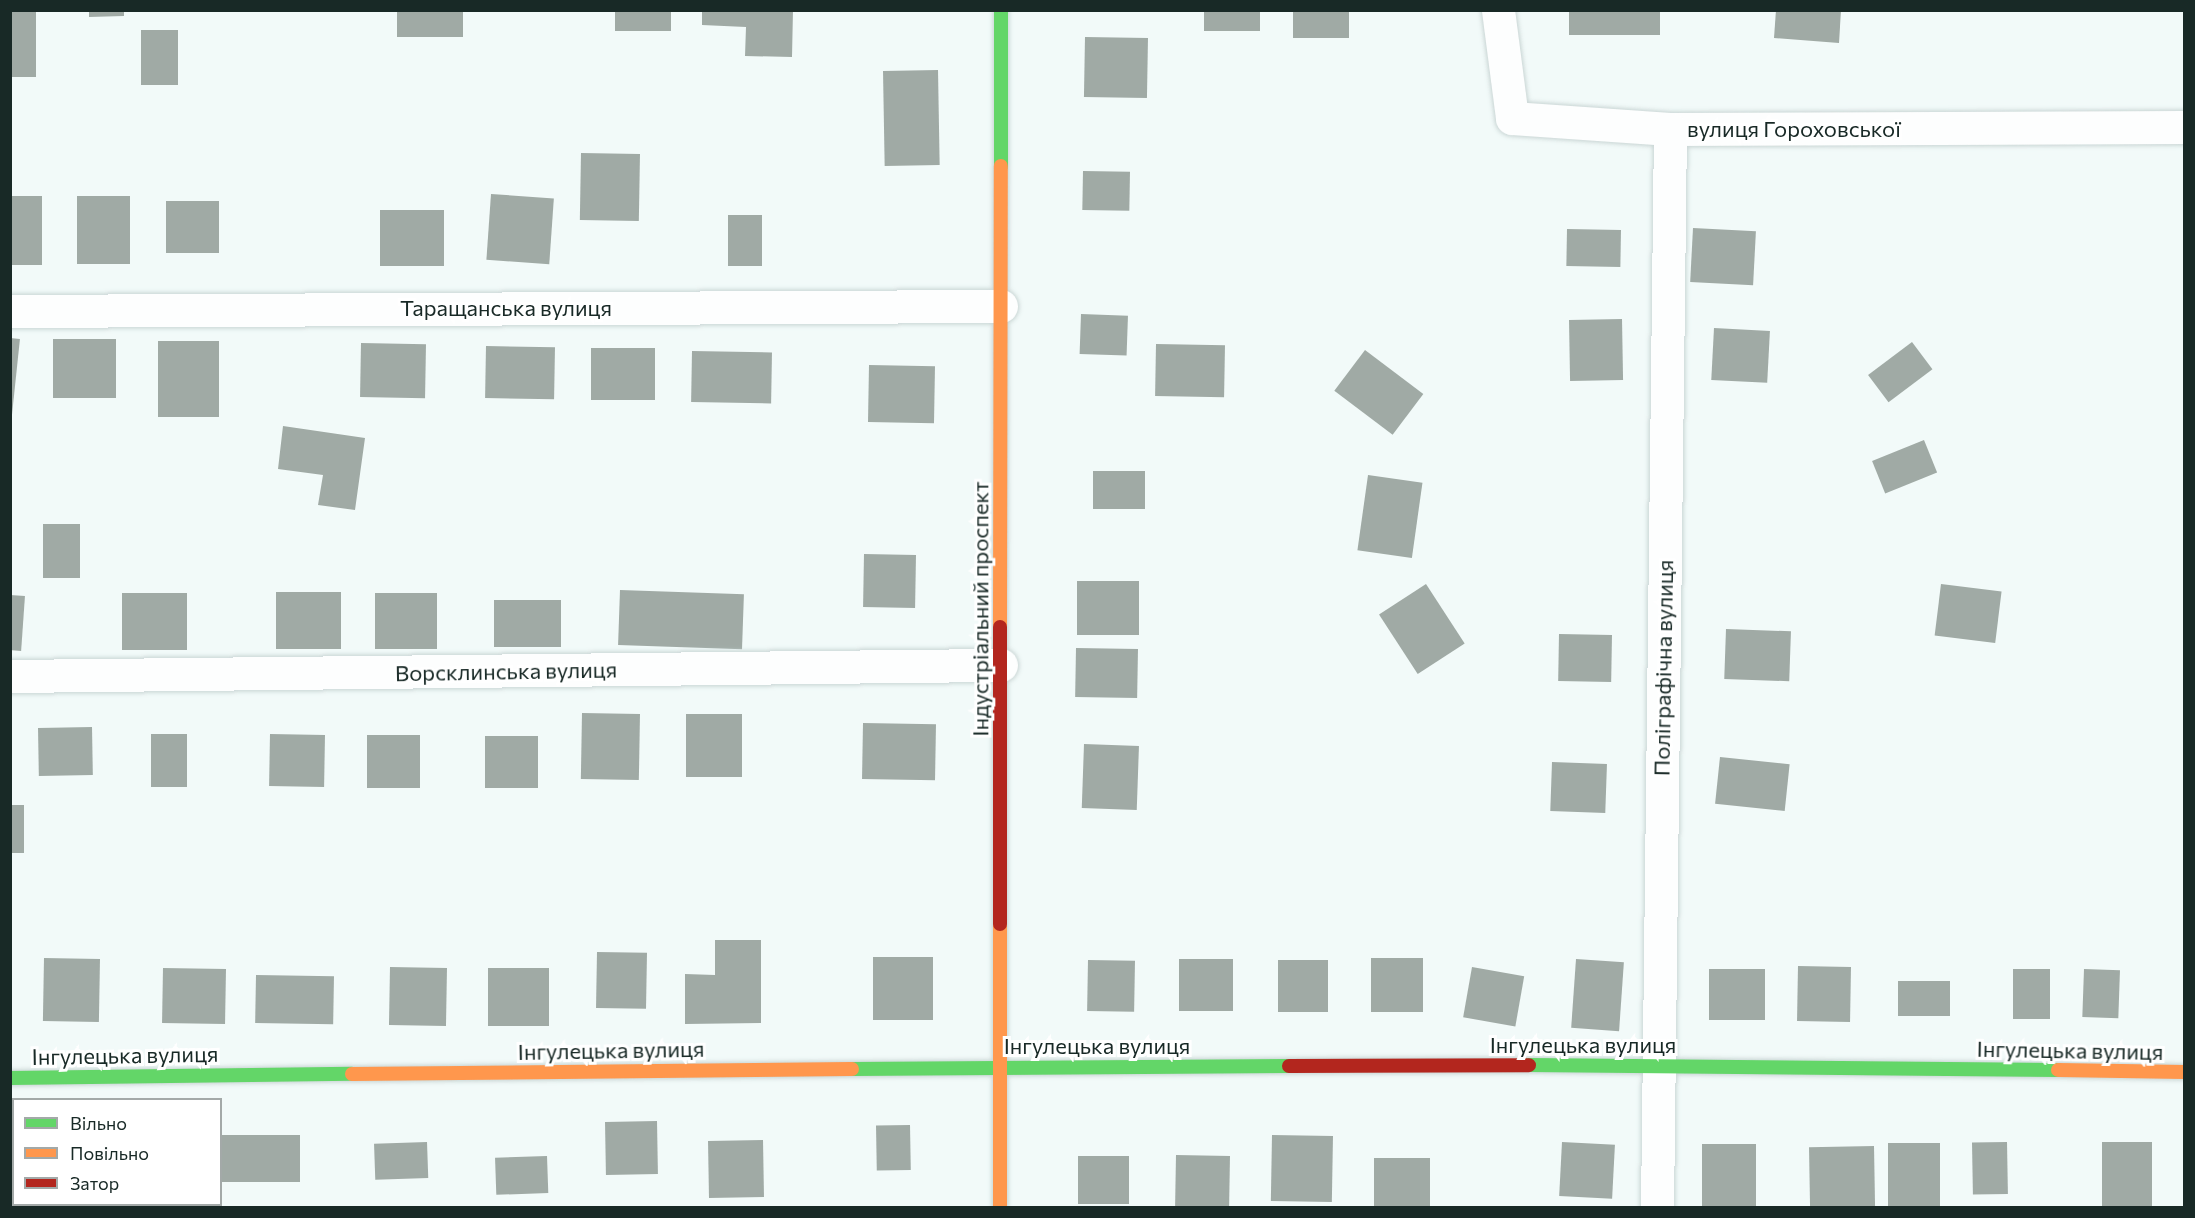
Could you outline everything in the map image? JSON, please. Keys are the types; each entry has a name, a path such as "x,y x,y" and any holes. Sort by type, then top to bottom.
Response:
{"street":[{"name":"Індустріальний проспект","path":"1000,1208 1001,10"},
{"name":"вулиця Гороховської","path":"1498,10 1512,117 1670,129 2184,127"},
{"name":"Поліграфічна вулиця","path":"1657,1208 1670,129"},
{"name":"Таращанська вулиця","path":"10,311 1001,306"},
{"name":"Ворсклинська вулиця","path":"10,676 1000,665"},
{"name":"Інгулецька вулиця","path":"10,1078 1000,1067 1658,1065 2184,1072"}],"building":[{"path":"10,10 36,10 36,77 10,77"},
{"path":"89,10 124,10 124,16 89,17"},
{"path":"397,10 463,10 463,37 397,37"},
{"path":"615,10 671,10 671,31 615,31"},
{"path":"702,10 793,10 792,57 745,56 746,27 702,25"},
{"path":"1204,10 1260,10 1260,31 1204,31"},
{"path":"1293,10 1349,10 1349,38 1293,38"},
{"path":"1569,10 1660,10 1660,35 1569,35"},
{"path":"1776,10 1841,10 1839,43 1774,38"},
{"path":"141,30 178,30 178,85 141,85"},
{"path":"1085,37 1148,38 1147,98 1084,97"},
{"path":"938,70 940,165 885,166 883,71"},
{"path":"581,153 640,154 639,221 580,220"},
{"path":"1083,171 1130,172 1129,211 1082,210"},
{"path":"491,194 554,198 549,264 486,260"},
{"path":"10,196 42,196 42,265 10,265"},
{"path":"77,196 130,196 130,264 77,264"},
{"path":"166,201 219,201 219,253 166,253"},
{"path":"380,210 444,210 444,266 380,266"},
{"path":"728,215 762,215 762,266 728,266"},
{"path":"1693,228 1756,231 1753,285 1690,282"},
{"path":"1567,229 1621,230 1620,267 1566,266"},
{"path":"1081,314 1128,316 1127,356 1080,354"},
{"path":"1622,319 1623,380 1570,381 1569,320"},
{"path":"1714,328 1770,331 1767,383 1711,380"},
{"path":"10,338 20,339 10,425"},
{"path":"53,339 116,339 116,398 53,398"},
{"path":"158,341 219,341 219,417 158,417"},
{"path":"1912,342 1932,369 1889,402 1868,375"},
{"path":"361,343 426,344 425,398 360,397"},
{"path":"1156,344 1225,345 1224,397 1155,396"},
{"path":"486,346 555,347 554,399 485,398"},
{"path":"591,348 655,348 655,400 591,400"},
{"path":"1365,350 1423,394 1393,435 1334,391"},
{"path":"692,351 772,352 771,403 691,402"},
{"path":"869,365 935,366 934,423 868,422"},
{"path":"283,426 365,438 355,510 318,505 323,475 278,469"},
{"path":"1924,440 1937,472 1885,493 1872,461"},
{"path":"1093,471 1145,471 1145,509 1093,509"},
{"path":"1368,475 1422,483 1412,558 1357,550"},
{"path":"43,524 80,524 80,578 43,578"},
{"path":"864,554 916,555 915,608 863,607"},
{"path":"1077,581 1139,581 1139,635 1077,635"},
{"path":"1426,584 1465,644 1418,674 1379,614"},
{"path":"1941,584 2002,591 1995,643 1935,636"},
{"path":"620,590 744,594 742,649 618,645"},
{"path":"276,592 341,592 341,649 276,649"},
{"path":"122,593 187,593 187,650 122,650"},
{"path":"375,593 437,593 437,649 375,649"},
{"path":"10,595 25,596 21,651 10,650"},
{"path":"494,600 561,600 561,647 494,647"},
{"path":"1726,629 1791,631 1789,681 1724,679"},
{"path":"1559,634 1612,635 1611,682 1558,681"},
{"path":"1076,648 1138,649 1137,698 1075,697"},
{"path":"582,713 640,714 639,780 581,779"},
{"path":"686,714 742,714 742,777 686,777"},
{"path":"863,723 936,724 935,780 862,779"},
{"path":"92,727 93,775 39,776 38,728"},
{"path":"151,734 187,734 187,787 151,787"},
{"path":"270,734 325,735 324,787 269,786"},
{"path":"367,735 420,735 420,788 367,788"},
{"path":"485,736 538,736 538,788 485,788"},
{"path":"1084,744 1139,746 1137,810 1082,808"},
{"path":"1720,757 1790,764 1785,811 1715,804"},
{"path":"1552,762 1607,764 1605,813 1550,811"},
{"path":"10,805 24,805 24,853 10,853"},
{"path":"715,940 761,940 761,1023 685,1024 685,974 715,975"},
{"path":"597,952 647,953 646,1009 596,1008"},
{"path":"873,957 933,957 933,1020 873,1020"},
{"path":"44,958 100,959 99,1022 43,1021"},
{"path":"1371,958 1423,958 1423,1012 1371,1012"},
{"path":"1179,959 1233,959 1233,1011 1179,1011"},
{"path":"1576,959 1624,962 1619,1031 1571,1028"},
{"path":"1088,960 1135,961 1134,1012 1087,1011"},
{"path":"1278,960 1328,960 1328,1012 1278,1012"},
{"path":"1798,966 1851,967 1850,1022 1797,1021"},
{"path":"390,967 447,968 446,1026 389,1025"},
{"path":"1472,967 1524,976 1515,1026 1463,1017"},
{"path":"163,968 226,969 225,1024 162,1023"},
{"path":"488,968 549,968 549,1026 488,1026"},
{"path":"1709,969 1765,969 1765,1020 1709,1020"},
{"path":"2013,969 2050,969 2050,1019 2013,1019"},
{"path":"2084,969 2120,970 2118,1018 2082,1017"},
{"path":"256,975 334,976 333,1024 255,1023"},
{"path":"1898,981 1950,981 1950,1016 1898,1016"},
{"path":"657,1121 658,1174 606,1175 605,1122"},
{"path":"910,1125 911,1170 877,1171 876,1126"},
{"path":"10,1135 12,1135 12,1166 10,1198"},
{"path":"222,1135 300,1135 300,1182 222,1182"},
{"path":"1272,1135 1333,1136 1332,1202 1271,1201"},
{"path":"763,1140 764,1197 709,1198 708,1141"},
{"path":"427,1142 428,1178 375,1180 374,1144"},
{"path":"1562,1142 1615,1145 1612,1199 1559,1196"},
{"path":"2007,1142 2008,1194 1973,1195 1972,1143"},
{"path":"2102,1142 2152,1142 2152,1207 2102,1207"},
{"path":"1888,1143 1940,1143 1940,1208 1888,1208"},
{"path":"1702,1144 1756,1144 1756,1206 1702,1206"},
{"path":"1874,1146 1875,1208 1810,1208 1809,1147"},
{"path":"1176,1155 1230,1156 1229,1208 1175,1207"},
{"path":"547,1156 548,1193 496,1195 495,1158"},
{"path":"1078,1156 1129,1156 1129,1204 1078,1204"},
{"path":"1374,1158 1430,1158 1430,1206 1374,1206"}],"traffic: fast":[{"path":"1001,10 1001,166"},
{"path":"1529,1065 2058,1070"},
{"path":"852,1069 1289,1066"},
{"path":"10,1078 352,1074"}],"traffic: slow":[{"path":"1000,627 1001,166"},
{"path":"1000,924 1000,1208"},
{"path":"352,1074 852,1069"},
{"path":"2058,1070 2184,1072"}],"traffic: jam":[{"path":"1000,627 1000,924"},
{"path":"1289,1066 1529,1065"}]}
